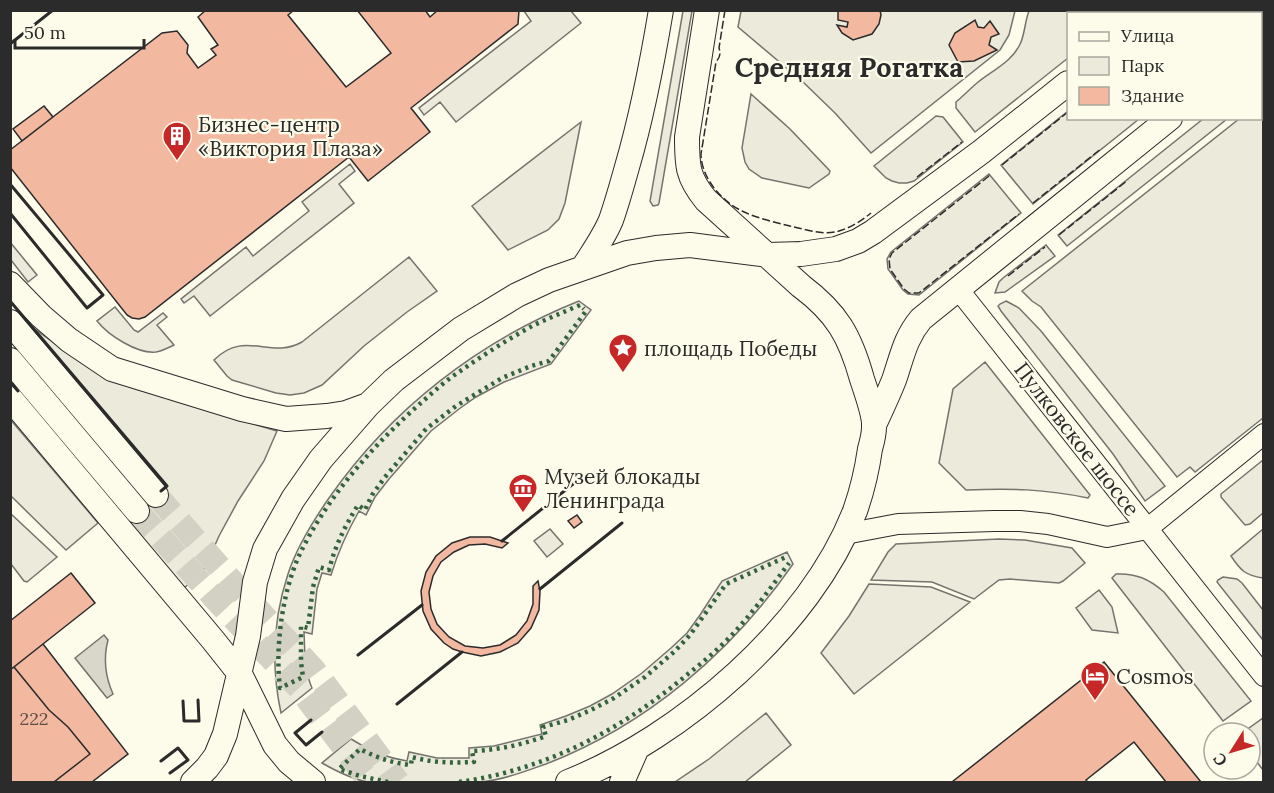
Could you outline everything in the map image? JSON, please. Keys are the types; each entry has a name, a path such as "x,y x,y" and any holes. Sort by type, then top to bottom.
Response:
{"main road":[{"path":"583,267 601,240 620,191 640,124 662,10"},
{"path":"706,10 687,137 690,174 696,188 706,200 818,299 841,326 857,362 874,425"},
{"path":"193,783 216,756 225,734 248,636 255,582 265,549 278,524 321,459 368,405 401,374 470,324 517,295 583,267 627,253 690,245 768,255 801,254 836,249 858,241 981,152 1067,84"},
{"path":"568,783 637,748 671,725 708,698 757,653 823,573 845,534 862,490 874,425 913,329 921,319 1168,120"},
{"path":"10,284 41,316 69,340 112,369 233,406 286,419 346,413 368,405"},
{"path":"10,322 156,495"},
{"path":"10,360 137,511"},
{"path":"10,398 240,674 275,745 289,762 313,783"},
{"path":"622,783 637,748"}],"street":[{"name":"Пулковское шоссе","path":"958,289 1147,529 1263,434"},
{"path":"845,534 898,524 994,521 1048,524 1107,537 1147,529 1263,676"}],"green space":[{"path":"524,11 571,11 581,23 456,122 440,102 424,115 419,108 531,21"},
{"path":"683,11 692,11 659,203 653,206 650,201"},
{"path":"741,11 1015,11 1009,35 1000,50 871,153 803,82 738,27"},
{"path":"1029,11 1129,11 1067,12 1067,59 975,132 956,108 956,102 1013,55 1021,42"},
{"path":"751,94 790,129 830,171 829,174 809,188 762,178 749,169 742,148"},
{"path":"1262,100 1263,418 1195,472 1190,467 1177,477 1041,307 1022,291 1238,120 1262,120"},
{"path":"1067,112 1067,120 1138,120 1033,204 1001,165"},
{"path":"936,116 943,117 963,142 914,181 907,183 899,183 886,178 874,166"},
{"path":"1202,120 1226,120 1067,246 1058,235"},
{"path":"581,122 565,203 559,219 548,230 508,250 472,206"},
{"path":"350,164 355,171 339,184 354,203 210,316 194,296 184,303 181,299 246,247 253,256 309,211 302,202"},
{"path":"989,174 1021,213 919,295 908,294 888,269 887,259 891,252"},
{"path":"10,242 37,275 28,282 11,260"},
{"path":"1046,245 1055,256 1005,292 995,293 1003,278"},
{"path":"409,257 437,291 364,346 322,385 304,393 290,395 276,393 232,380 214,360 225,351 236,347 247,345 279,348 290,347 302,342"},
{"path":"579,301 591,310 551,364 504,382 459,409 431,431 375,497 366,515 359,511 343,542 331,575 322,573 317,589 312,634 304,632 306,668 312,688 281,713 275,660 279,608 292,564 301,544 329,498 380,435 440,381 472,357 506,336"},
{"path":"1006,301 1019,308 1041,331 1165,486 1145,501 1113,454 1001,311 998,306"},
{"path":"115,307 138,332 163,313 167,317 157,325 174,345 158,352 148,352 132,347 115,337 97,321"},
{"path":"33,328 92,368 130,387 277,431 264,461 219,536 203,572 184,588 127,519 166,486"},
{"path":"985,362 1090,495 1088,498 1027,490 966,490 939,463 953,389"},
{"path":"10,419 98,523 66,550 11,496"},
{"path":"1263,460 1263,513 1250,524 1245,525 1221,497 1221,494"},
{"path":"10,513 57,557 27,582 11,564"},
{"path":"550,529 563,544 547,557 534,541"},
{"path":"1263,529 1263,578 1244,571 1231,556"},
{"path":"999,539 1025,540 1072,548 1085,563 1059,583 999,580 974,599 932,582 871,580 888,552 896,544"},
{"path":"787,552 793,564 743,627 715,656 652,707 619,729 583,748 514,775 474,783 374,783 350,777 322,763 351,739 378,753 407,761 409,752 437,758 469,758 469,748 494,746 542,734 540,725 590,706 642,673 687,633 722,581"},
{"path":"1116,574 1142,578 1164,592 1251,701 1223,721 1112,578"},
{"path":"1223,577 1237,579 1242,583 1263,610 1263,640 1217,582"},
{"path":"869,584 931,587 970,602 854,694 821,653 849,616"},
{"path":"1099,590 1112,607 1118,633 1092,630 1076,608"},
{"path":"766,713 791,745 745,782 675,782 709,759"},
{"path":"1263,718 1263,770 1262,721 1259,721"}],"shaded area":[{"path":"104,635 108,640 105,661 113,694 107,698 75,658"}],"building":[{"name":"Бизнес-центр «Виктория Плаза»","path":"206,10 294,10 288,15 346,87 391,53 357,10 425,10 430,17 438,10 519,10 518,24 411,108 430,132 368,181 349,157 145,317 132,318 127,315 10,167 10,150 162,33 177,31 188,45 187,53 198,68 216,55 211,49 218,45 198,17"},
{"path":"838,10 880,10 879,24 872,34 853,40 842,33 837,25 847,27 848,22 838,20"},
{"path":"975,20 978,27 984,28 990,21 999,34 991,37 989,45 997,50 974,61 958,62 949,45 955,33"},
{"path":"44,106 53,117 22,141 13,129"},
{"path":"577,515 582,522 574,528 568,521"},
{"path":"470,537 490,537 508,543 502,548 485,544 469,545 454,552 441,562 433,576 429,592 431,609 437,624 449,637 465,646 483,648 500,645 516,635 527,621 533,604 533,586 538,581 540,591 539,610 531,628 518,643 500,652 481,656 453,649 431,629 423,611 421,591 426,572 436,556 452,543"},
{"path":"71,573 95,603 10,670 10,621"},
{"path":"43,644 128,754 92,782 54,782 90,754 68,727 49,710 14,667"},
{"name":"Cosmos","path":"1104,662 1201,782 1166,782 1134,742 1086,780 1088,782 952,782"},
{"path":"14,667 49,710 68,727 90,754 54,782 10,782 10,670"}],"tunnel":[{"path":"156,495 314,670 398,782"},
{"path":"137,511 300,689 370,782"}],"hedge":[{"path":"580,305 540,322 493,349 453,376 386,436 336,494 309,536 292,573 279,639 280,688 303,677 301,626 308,628 313,587 319,567 329,570 341,536 358,505 365,510 385,477 426,429 456,406 502,378 549,361 586,311 583,308"},
{"path":"388,782 339,769 360,749 385,760 411,765 412,757 443,762 474,762 472,751 491,750 546,736 543,727 591,710 645,677 690,635 726,584 786,557"},
{"path":"459,782 504,773 554,756 624,721 667,691 729,638 753,611 789,563"}],"fence":[{"path":"725,10 720,55 716,62 701,154 708,180 734,207 771,221 807,230 835,232 859,222 871,213"},
{"path":"1002,165 1067,113"},
{"path":"917,177 962,142"},
{"path":"1033,203 1102,148"},
{"path":"989,176 892,253 889,259 890,269 904,289 909,293 919,293 1019,214"},
{"path":"1059,235 1128,180"},
{"path":"1008,276 1045,247"},
{"path":"10,301 167,486 161,491"},
{"path":"10,382 18,391"}],"wall":[{"path":"10,44 53,10"},
{"path":"10,184 103,295 87,308 10,213"},
{"path":"10,301 167,486 161,491"},
{"path":"10,382 18,391"},
{"path":"502,541 583,476"},
{"path":"540,589 622,523"},
{"path":"358,655 422,605"},
{"path":"397,704 462,652"},
{"path":"183,701 184,721 199,721 198,700"},
{"path":"311,720 295,733 306,745 322,732"},
{"path":"161,761 178,748 188,760 170,773"}],"place":[{"name":"Бизнес-центр «Виктория Плаза»","path":"177,162"},
{"name":"площадь Победы","path":"623,374"},
{"name":"Музей блокады Ленинграда","path":"523,514"},
{"name":"Cosmos","path":"1095,702"}],"district":[{"name":"Средняя Рогатка","path":"849,67"}]}
